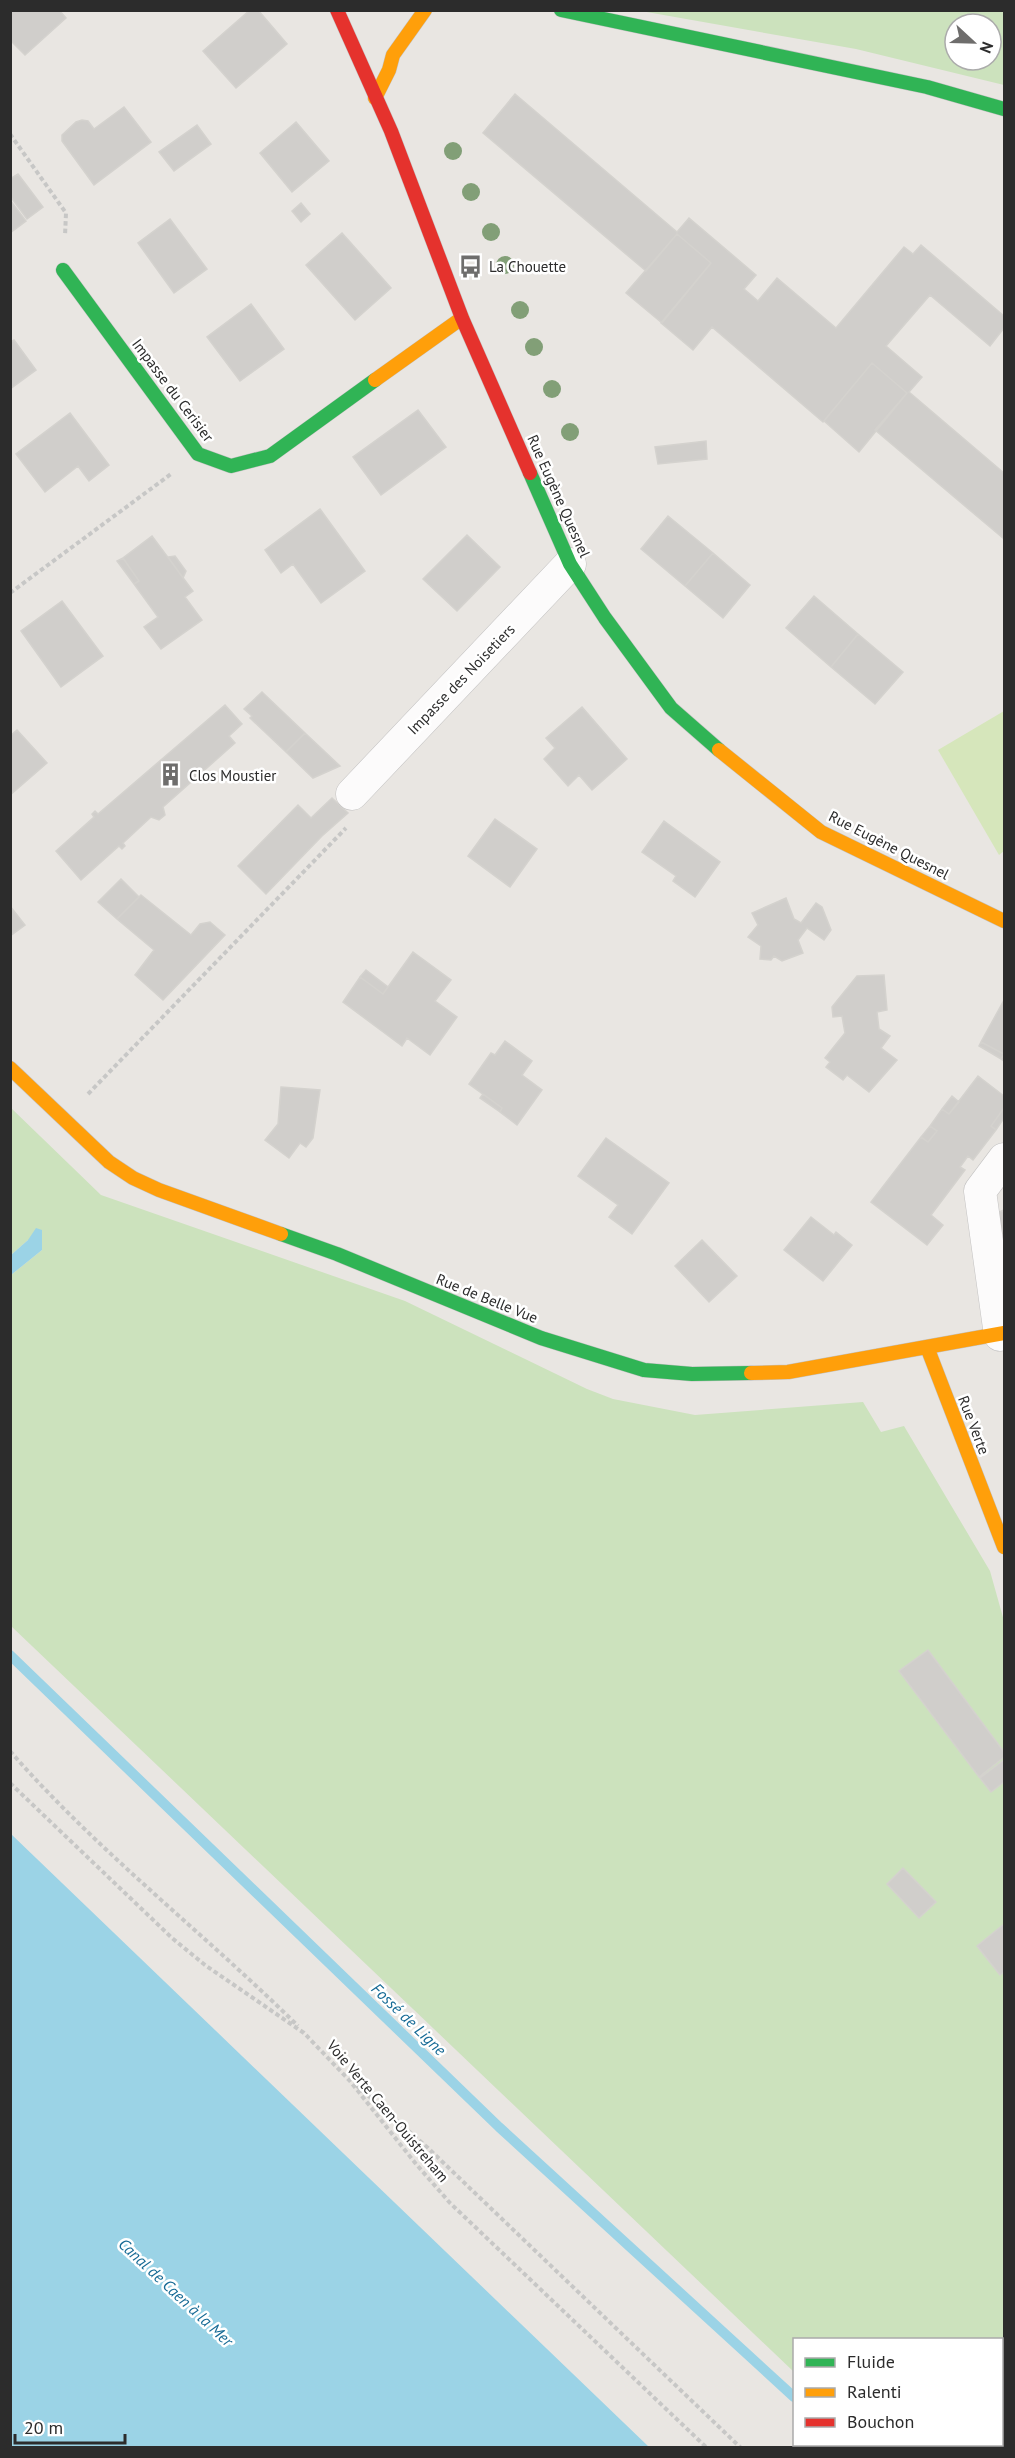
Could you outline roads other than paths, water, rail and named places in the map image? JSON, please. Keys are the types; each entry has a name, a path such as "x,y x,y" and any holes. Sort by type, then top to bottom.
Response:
{"street":[{"name":"Rue Eugène Quesnel","path":"337,10 391,131 462,318 570,564 605,618 670,708 750,777 821,832 1005,921"},
{"path":"375,98 389,70 393,55 425,10"},
{"path":"561,10 927,87 1005,109"},
{"name":"Impasse du Cerisier","path":"63,270 198,454 231,466 270,456 462,318"},
{"name":"Impasse des Noisetiers","path":"352,794 570,564"},
{"name":"Rue de Belle Vue","path":"10,1068 110,1162 134,1178 159,1190 337,1254 541,1338 644,1370 692,1374 788,1372 1002,1334"},
{"path":"1002,1334 981,1191 1005,1159"},
{"name":"Rue Verte","path":"927,1347 1005,1547"}],"water":[{"path":"36,1228 42,1230 42,1250 11,1275 11,1255 28,1240"},
{"name":"Canal de Caen à la Mer","path":"11,1834 649,2447 11,2447"}],"waterway":[{"name":"Fossé de Ligne","path":"10,1655 499,2127 793,2396"}],"place":[{"name":"La Chouette","path":"471,266"},
{"name":"Clos Moustier","path":"171,775"}]}
